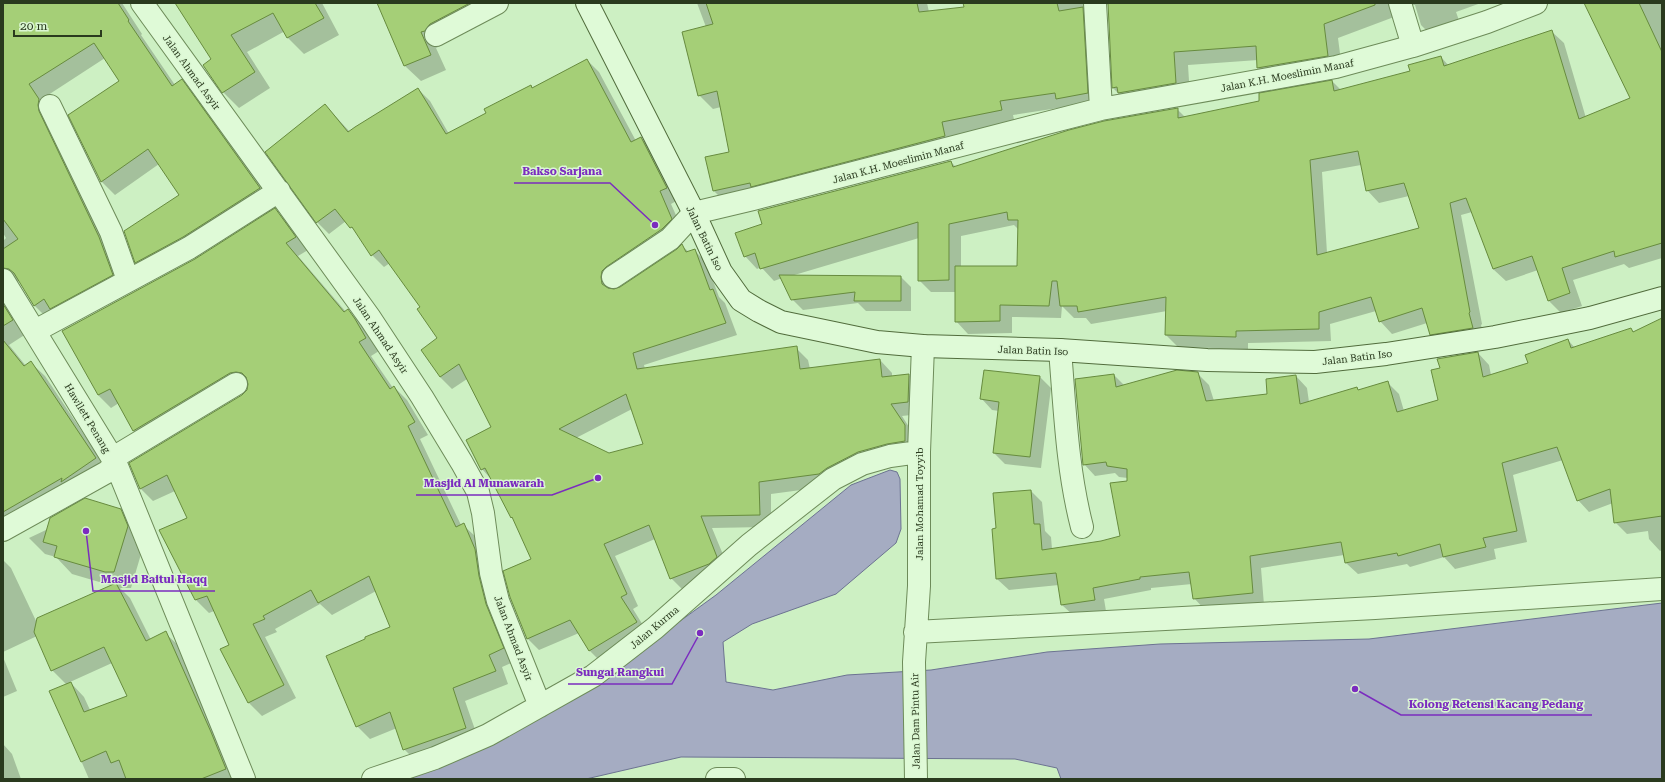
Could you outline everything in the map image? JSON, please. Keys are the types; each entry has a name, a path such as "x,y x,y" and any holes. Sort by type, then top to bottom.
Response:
{"street":[{"name":"Jalan Ahmad Asyir","path":"142,3 370,318 413,384 478,492 483,513 491,573 498,601 540,706"},
{"path":"436,35 497,3"},
{"name":"Jalan Batin Iso","path":"587,3 694,213 721,272 741,300 781,322 876,342 923,346 1060,350 1207,360 1315,362 1386,354 1495,337 1590,318 1662,298"},
{"path":"1095,3 1101,109"},
{"path":"1400,3 1413,46"},
{"name":"Jalan K.H. Moeslimin Manaf","path":"694,213 1101,109 1336,67 1413,46 1487,22 1536,3"},
{"path":"50,106 111,232 128,280"},
{"path":"35,331 189,248 279,191"},
{"path":"613,277 670,239 694,213"},
{"name":"Hawllett Penang","path":"3,280 114,461 107,472 3,530"},
{"name":"Jalan Mohamad Toyyib","path":"914,662 919,586 919,452 923,346"},
{"path":"1060,350 1068,452 1074,496 1082,527"},
{"path":"236,384 114,461 244,779"},
{"name":"Jalan Kurma","path":"373,779 435,758 488,735 592,676 655,628 748,545 833,480 862,464 890,456 919,452"},
{"path":"915,632 1375,608 1662,588"},
{"name":"Jalan Dam Pintu Air","path":"914,662 916,779"},
{"path":"717,779 734,779"}],"water":[{"path":"890,470 897,472 900,479 901,529 896,543 836,594 752,624 723,642 726,682 773,690 847,675 931,670 1047,652 1160,644 1369,639 1662,603 1662,779 1061,779 1057,768 1015,759 681,757 586,779 388,779 578,695 716,595 851,485"}],"building":[{"path":"3,3 118,3 129,20 128,21 172,86 182,79 260,188 183,237 135,263 124,231 179,195 148,149 101,182 68,115 119,81 94,43 29,84 39,99 39,111 99,237 113,275 50,309 44,299 34,306 14,273 9,269 3,268 3,249 18,239 3,219"},
{"path":"175,3 315,3 324,18 287,38 273,13 231,35 255,72 222,93 203,65 211,59"},
{"path":"377,3 470,3 430,24 425,31 421,32 431,55 404,66"},
{"path":"706,3 917,3 919,12 964,7 963,3 1057,3 1059,11 1083,7 1088,93 1056,99 1055,93 1000,101 1002,110 942,122 945,136 751,187 750,183 713,191 705,157 729,152 717,91 698,96 682,32 713,24"},
{"path":"1108,3 1375,3 1375,5 1324,24 1328,56 1257,68 1256,46 1174,52 1176,83 1118,93 1117,87 1112,88"},
{"path":"1584,3 1639,3 1662,52 1662,243 1615,257 1614,251 1562,268 1570,293 1548,301 1532,256 1493,269 1466,198 1450,203 1469,313 1473,328 1430,335 1422,308 1379,322 1371,297 1319,312 1319,329 1236,331 1236,337 1165,335 1166,297 1078,312 1077,306 1060,306 1057,281 1052,281 1049,306 1000,305 1000,321 955,322 955,266 1017,266 1018,220 1008,220 1007,212 949,224 949,280 918,281 918,222 760,269 755,253 744,257 735,233 762,224 758,211 951,161 953,167 1069,130 1104,121 1178,108 1178,118 1259,101 1259,93 1332,80 1334,91 1410,71 1408,65 1441,56 1444,66 1552,30 1579,119 1630,98","holes":["1358,151 1366,191 1404,183 1419,228 1317,255 1310,160"]},
{"path":"587,59 631,142 641,137 667,188 660,191 672,219 662,229 606,267 602,271 602,284 608,288 614,289 620,287 677,249 682,244 686,252 695,249 710,290 713,289 726,323 633,353 637,369 797,346 800,369 880,359 882,377 909,374 908,402 891,404 905,425 905,441 858,452 827,468 819,474 759,482 760,515 701,516 717,557 709,564 670,579 649,525 604,544 627,594 621,597 637,622 589,651 570,620 527,639 510,597 503,571 531,559 512,517 511,518 485,468 481,470 466,440 491,427 459,364 440,377 421,350 437,338 417,309 420,307 379,250 371,256 352,227 350,228 335,209 316,223 265,152 325,104 348,132 418,88 446,134 486,113 484,109 531,85 532,88","holes":["626,394 643,444 609,453 559,429"]},
{"path":"275,208 296,237 286,243 344,312 348,309 366,338 359,342 390,389 394,386 415,422 408,426 456,527 464,523 475,549 479,576 486,604 504,648 489,655 496,671 453,688 466,728 403,750 390,712 356,727 326,656 365,639 365,637 390,627 369,576 318,603 311,590 263,616 265,619 253,624 284,685 248,703 220,649 229,645 207,596 195,600 159,530 187,518 167,475 140,489 129,463 242,395 247,390 248,384 246,377 242,373 230,373 133,431 110,389 98,395 62,331 195,259"},
{"path":"779,275 901,276 901,301 854,301 855,292 791,300"},
{"path":"3,304 13,320 3,326"},
{"path":"1662,318 1662,516 1614,523 1610,489 1577,501 1557,447 1502,463 1517,531 1483,538 1486,547 1443,557 1440,544 1398,556 1397,553 1345,563 1341,542 1250,556 1253,593 1193,599 1189,572 1140,577 1140,579 1093,588 1095,600 1061,605 1056,573 996,579 992,529 996,528 993,493 1031,490 1034,524 1040,524 1042,550 1101,541 1120,536 1110,483 1127,481 1127,469 1107,466 1106,462 1083,465 1075,379 1114,374 1116,387 1177,370 1198,372 1206,401 1267,394 1266,379 1296,375 1300,404 1357,387 1358,390 1388,381 1397,412 1438,400 1431,370 1440,368 1437,359 1478,352 1483,377 1528,363 1525,355 1568,339 1571,348 1631,328 1633,332"},
{"path":"3,340 24,366 31,361 96,458 61,482 62,478 3,512"},
{"path":"984,370 1040,376 1030,457 993,453 999,402 980,399"},
{"path":"85,498 121,509 128,526 114,572 105,572 54,557 57,546 43,542 50,518"},
{"path":"116,583 146,641 166,631 226,769 201,779 126,779 119,760 111,763 106,751 81,762 49,691 71,682 84,712 127,696 104,647 51,671 34,632 37,618"}],"place":[{"name":"Bakso Sarjana","path":"655,225"},
{"name":"Masjid Al Munawarah","path":"598,478"},
{"name":"Masjid Baitul Haqq","path":"86,531"},
{"name":"Sungai Rangkui","path":"700,633"},
{"name":"Kolong Retensi Kacang Pedang","path":"1355,689"}]}
